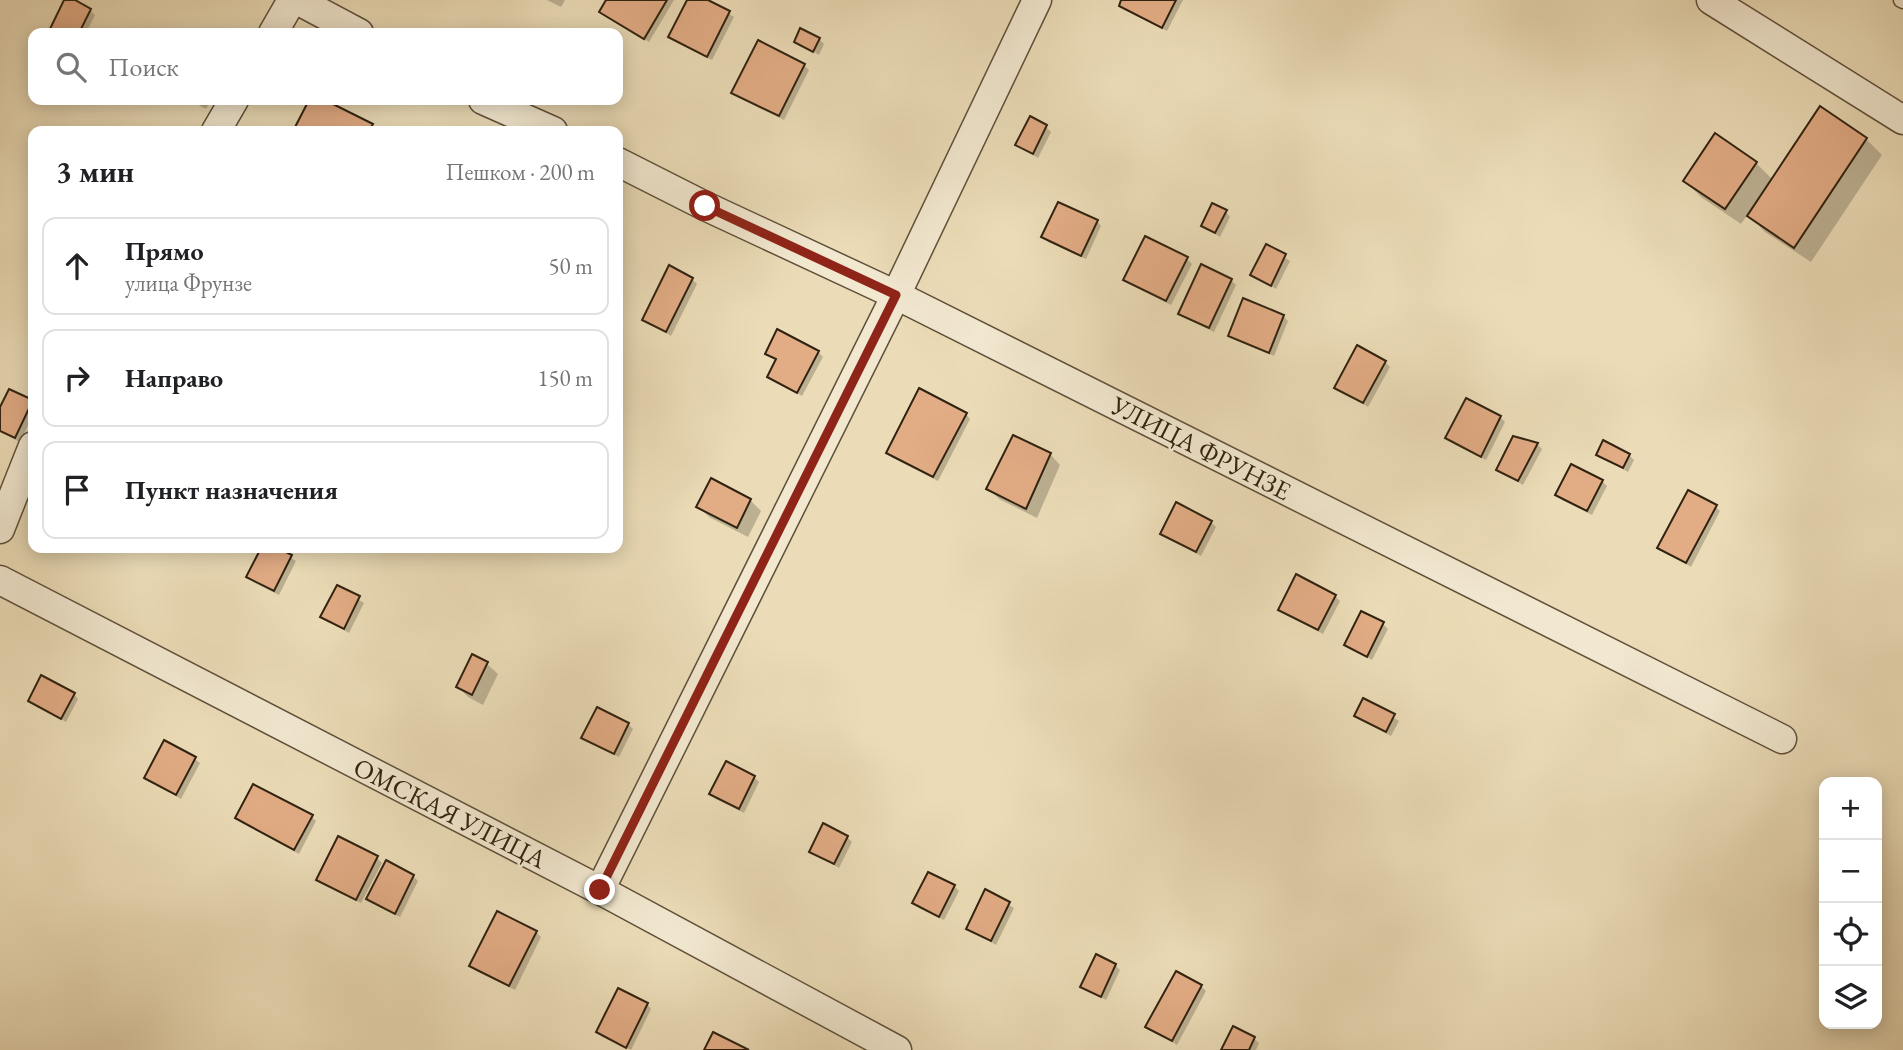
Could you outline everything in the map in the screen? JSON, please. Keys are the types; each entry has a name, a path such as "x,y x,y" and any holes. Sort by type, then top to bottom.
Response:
{"street":[{"path":"276,28 292,0"},
{"path":"298,0 350,28"},
{"path":"600,890 896,295 1037,0"},
{"path":"1711,0 1903,120"},
{"path":"219,126 231,105"},
{"path":"494,105 542,126"},
{"name":"УЛИЦА ФРУНЗЕ","path":"623,165 896,295 1782,739"},
{"path":"0,528 28,458"},
{"name":"ОМСКАЯ УЛИЦА","path":"0,580 600,890 897,1050"}],"building":[{"path":"64,0 75,0 91,9 82,28 50,28"},
{"path":"606,0 667,0 644,39 599,12"},
{"path":"687,0 708,0 730,11 707,57 668,37"},
{"path":"1121,0 1176,0 1162,28 1119,6"},
{"path":"800,28 820,38 813,52 794,42"},
{"path":"758,40 805,64 779,116 731,93"},
{"path":"306,105 335,105 373,124 372,126 296,126"},
{"path":"1820,106 1867,138 1794,248 1747,216"},
{"path":"1030,116 1047,125 1033,154 1015,145"},
{"path":"1715,133 1757,162 1725,209 1683,181"},
{"path":"1058,202 1098,220 1081,256 1041,237"},
{"path":"1212,203 1227,210 1215,233 1201,226"},
{"path":"1145,236 1188,257 1166,301 1123,280"},
{"path":"1266,244 1286,254 1271,286 1250,275"},
{"path":"1201,264 1232,279 1209,328 1178,314"},
{"path":"669,265 693,278 666,332 642,320"},
{"path":"1243,298 1284,315 1269,353 1228,336"},
{"path":"777,329 819,351 797,393 767,377 776,359 765,354"},
{"path":"1357,345 1386,361 1363,403 1334,388"},
{"path":"919,388 967,413 933,477 886,453"},
{"path":"9,389 28,398 28,411 15,438 0,431 0,407"},
{"path":"1466,398 1501,416 1481,457 1445,438"},
{"path":"1013,435 1051,453 1026,509 986,489"},
{"path":"1513,436 1538,443 1518,481 1496,470"},
{"path":"1603,440 1630,454 1623,468 1596,455"},
{"path":"1571,464 1603,480 1587,511 1555,495"},
{"path":"711,478 751,499 737,528 696,507"},
{"path":"1688,490 1717,505 1686,563 1657,548"},
{"path":"1176,502 1212,521 1196,552 1160,534"},
{"path":"258,553 292,555 274,591 246,577"},
{"path":"1296,574 1336,595 1318,630 1278,610"},
{"path":"337,585 360,596 344,629 320,617"},
{"path":"1361,611 1384,622 1367,657 1344,645"},
{"path":"472,654 488,662 472,695 456,687"},
{"path":"41,675 75,693 61,719 28,701"},
{"path":"1363,698 1395,714 1386,732 1354,716"},
{"path":"597,707 629,723 614,754 581,738"},
{"path":"164,740 196,757 176,795 144,778"},
{"path":"726,761 755,776 739,809 709,794"},
{"path":"253,784 313,815 294,850 235,818"},
{"path":"823,823 848,836 834,864 809,852"},
{"path":"338,836 378,856 356,900 316,880"},
{"path":"386,860 414,875 395,914 366,899"},
{"path":"928,872 955,885 939,917 912,903"},
{"path":"985,889 1010,902 991,941 966,929"},
{"path":"497,911 537,931 509,986 469,966"},
{"path":"1096,954 1116,964 1101,997 1080,987"},
{"path":"1176,971 1202,985 1172,1041 1145,1027"},
{"path":"618,988 648,1003 626,1048 596,1032"},
{"path":"1233,1026 1255,1037 1249,1050 1221,1050"},
{"path":"713,1032 749,1050 704,1050"}],"route":[{"path":"600,890 896,295 705,206"}]}
